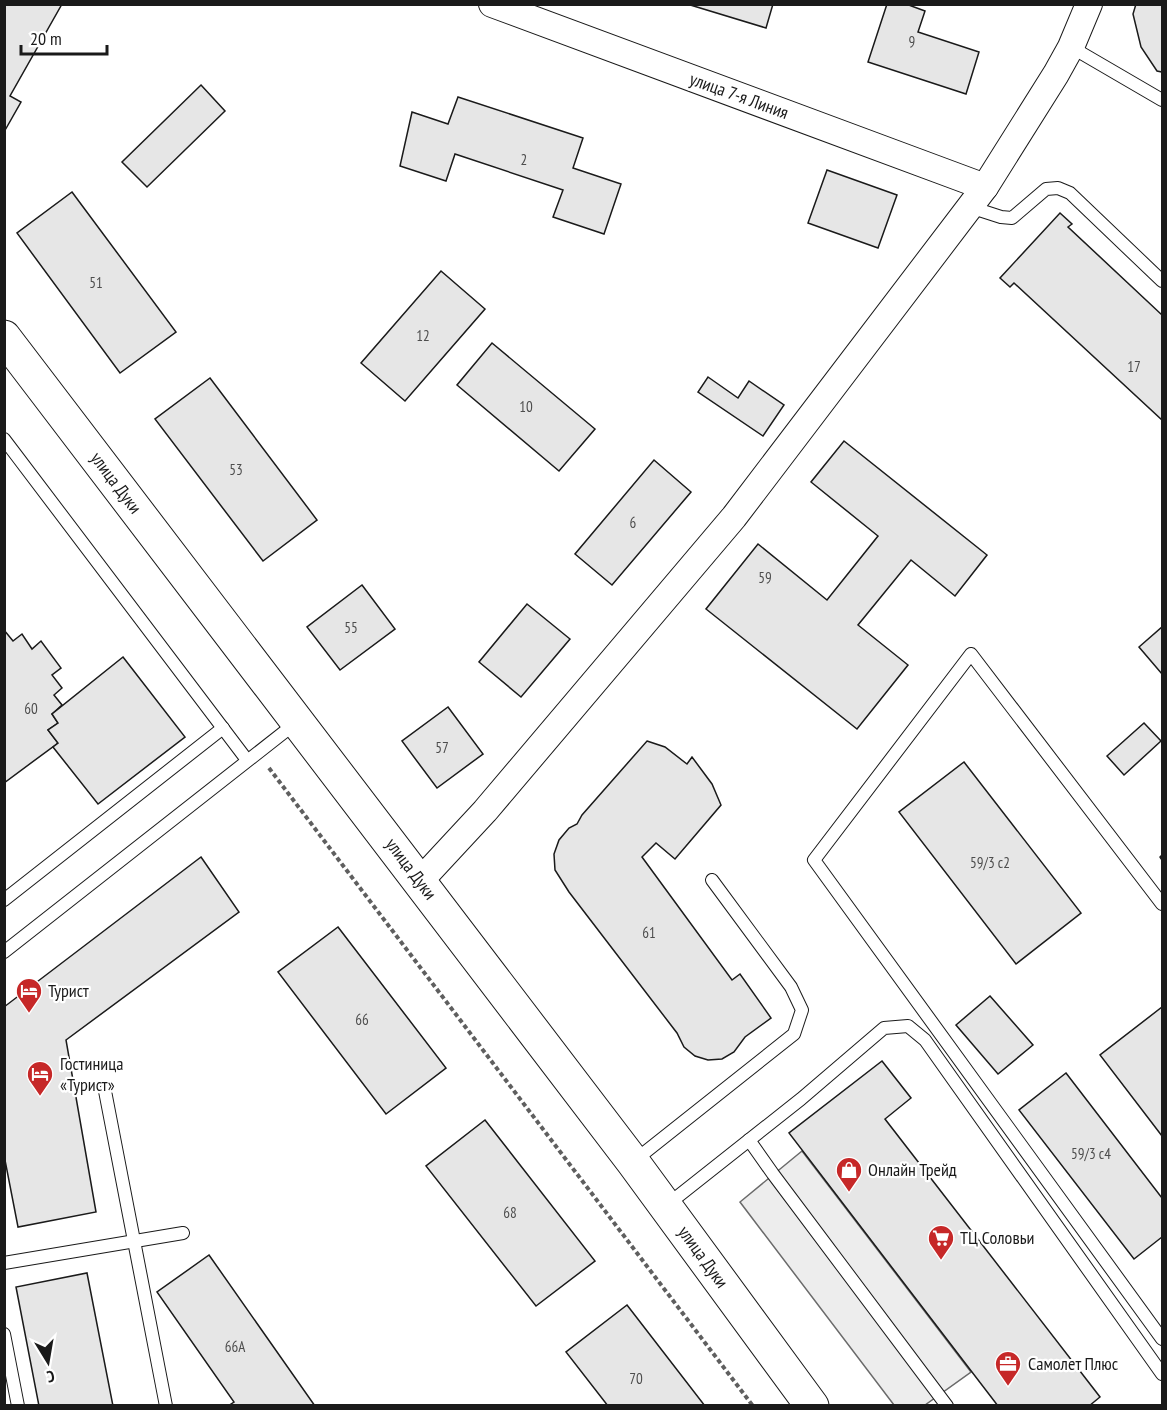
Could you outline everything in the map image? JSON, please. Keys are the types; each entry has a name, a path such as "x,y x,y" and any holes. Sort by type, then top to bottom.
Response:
{"main road":[{"name":"улица Дуки","path":"4,337 633,1162 812,1406"}],"street":[{"name":"улица 7-я Линия","path":"492,4 977,197"},
{"path":"420,881 492,803 734,517 977,197 1056,74 1071,47 1089,4"}],"lane":[{"path":"1071,47 1162,100"},
{"path":"977,197 1001,217 1012,218 1022,212 1046,189 1058,188 1070,193 1162,281"},
{"path":"4,439 223,728 252,757"},
{"path":"1162,904 971,654 814,860 1162,1339"},
{"path":"5,951 298,722"},
{"path":"4,900 223,728"},
{"path":"633,1162 794,1034 802,1010 791,987 712,880"},
{"path":"666,1206 750,1140 884,1028 908,1026 925,1040 1162,1374"},
{"path":"105,1091 166,1406"},
{"path":"750,1140 947,1406"},
{"path":"4,1263 183,1233"},
{"path":"4,1334 18,1406"}],"path":[{"path":"252,757 753,1406"}],"shaded area":[{"path":"802,1151 971,1372 925,1405 894,1405 740,1202"}],"building":[{"path":"4,4 62,4 10,96 21,102 4,132"},
{"path":"687,4 773,4 766,28"},
{"path":"887,4 906,4 925,11 918,32 979,52 966,94 868,62"},
{"path":"1136,4 1162,4 1162,72 1157,71 1141,47 1133,14"},
{"path":"201,85 225,111 147,187 122,162"},
{"path":"458,97 583,138 573,168 621,184 604,234 553,217 563,190 455,154 446,181 400,166 412,112 448,124"},
{"path":"827,170 897,195 878,248 808,223"},
{"path":"72,192 176,332 120,373 17,233"},
{"path":"1060,213 1072,224 1068,227 1162,315 1162,420 1014,283 1010,287 1000,278"},
{"path":"441,271 485,309 405,401 361,363"},
{"path":"492,343 595,429 559,471 457,385"},
{"path":"708,377 738,398 749,381 784,405 763,436 698,392"},
{"path":"210,378 317,520 263,561 155,419"},
{"path":"844,441 987,555 955,596 911,560 858,625 908,665 857,729 706,609 758,544 827,600 878,536 811,482"},
{"path":"654,460 691,492 612,585 575,554"},
{"path":"362,585 395,629 340,670 307,627"},
{"path":"527,604 570,639 521,697 479,662"},
{"path":"1162,627 1162,674 1139,647"},
{"path":"4,630 13,641 22,634 32,649 41,641 61,668 52,675 62,688 54,695 62,705 52,714 58,723 48,730 58,743 4,783"},
{"path":"123,657 185,737 98,804 53,747 58,743 48,730 58,723 52,714"},
{"path":"448,707 483,754 437,788 402,741"},
{"path":"1144,723 1161,741 1124,775 1107,756"},
{"path":"647,741 665,747 687,764 692,757 712,784 721,805 675,859 656,843 642,857 732,980 740,974 771,1018 745,1037 734,1052 722,1059 708,1060 695,1056 684,1047 677,1033 569,892 555,870 554,854 559,840 569,828 577,824 582,815"},
{"path":"964,762 1081,913 1016,964 899,812"},
{"name":"Гостиница «Турист»","path":"201,857 239,912 66,1040 96,1212 18,1227 4,1155 4,1007"},
{"path":"338,927 446,1068 386,1114 278,972"},
{"path":"990,996 1033,1045 998,1074 956,1025"},
{"path":"1162,1007 1162,1136 1100,1055"},
{"name":"ТЦ Соловьи","path":"882,1061 911,1098 885,1119 1100,1397 1089,1406 998,1406 789,1133"},
{"path":"1066,1073 1162,1198 1162,1237 1134,1259 1019,1110"},
{"path":"485,1120 595,1261 536,1306 426,1166"},
{"path":"209,1255 315,1406 228,1406 234,1402 157,1292"},
{"path":"87,1273 113,1406 39,1406 16,1287"},
{"path":"627,1305 705,1406 608,1406 566,1352"}],"fence":[{"path":"1162,855 1160,857 1162,860"}],"place":[{"name":"Турист","path":"29,1014"},
{"name":"Гостиница «Турист»","path":"40,1097"},
{"name":"Онлайн Трейд","path":"849,1193"},
{"name":"ТЦ Соловьи","path":"941,1261"},
{"name":"Самолет Плюс","path":"1008,1387"}]}
